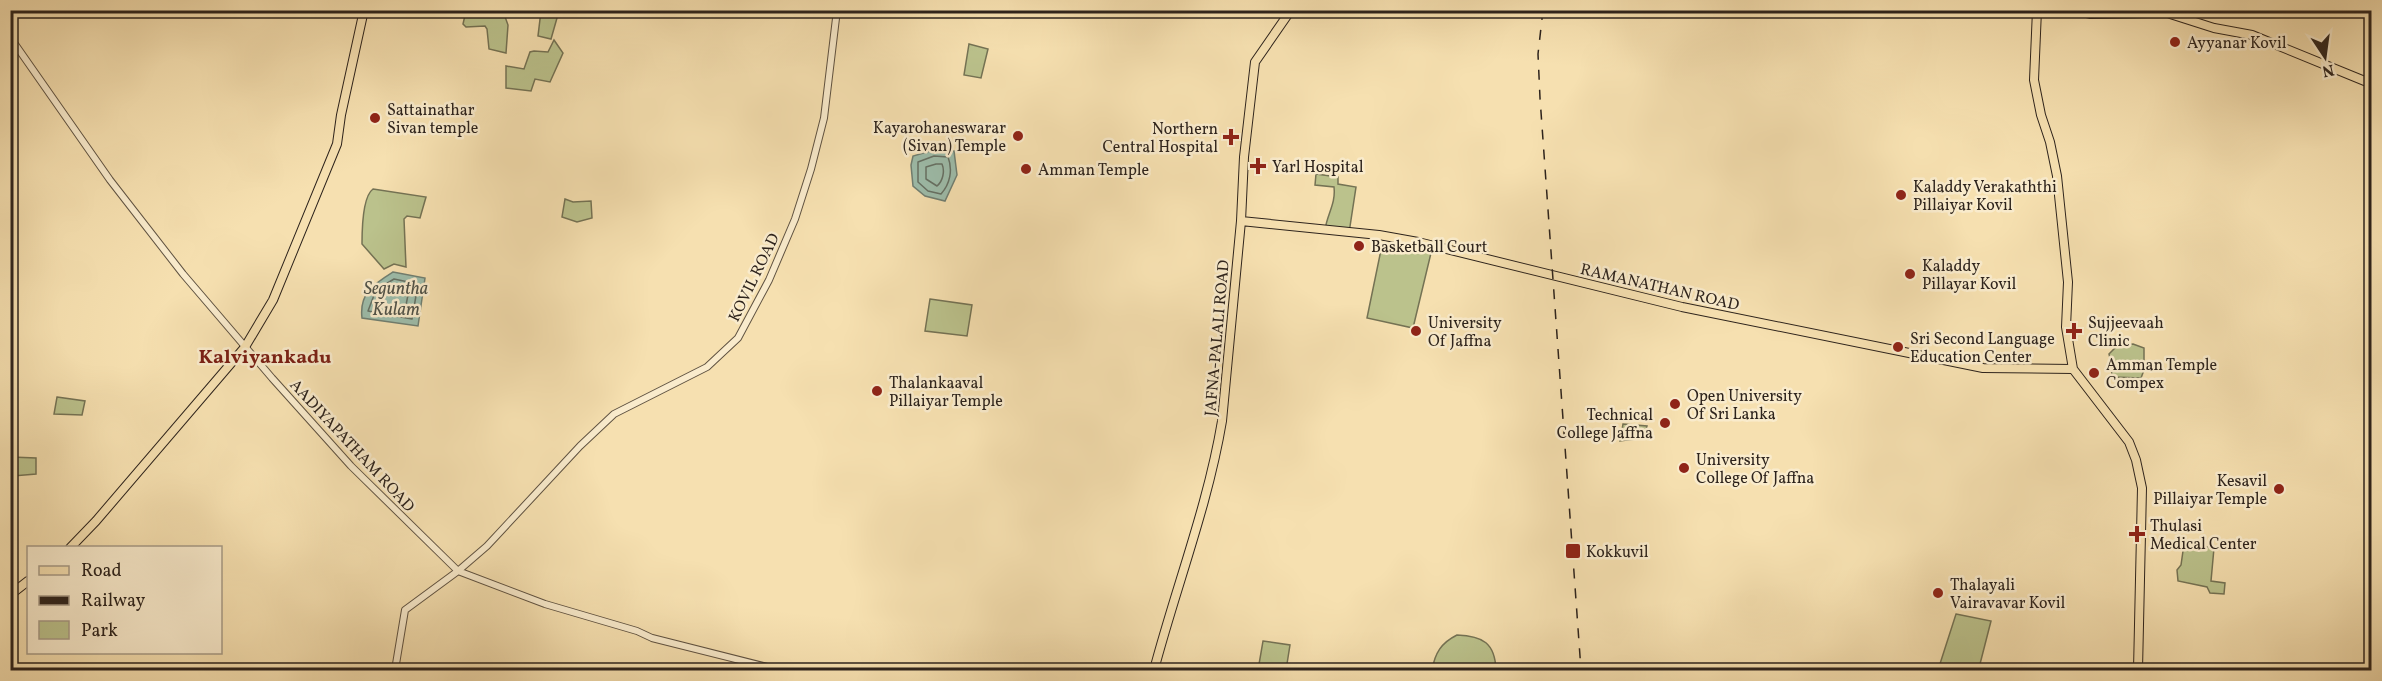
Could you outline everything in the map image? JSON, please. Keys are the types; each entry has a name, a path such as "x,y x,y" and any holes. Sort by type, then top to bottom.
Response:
{"main road":[{"path":"72,546 245,347 273,300 337,144 341,115 364,10"},
{"name":"JAFNA-PALALI ROAD","path":"1154,670 1218,445 1255,62 1291,10"},
{"path":"2037,10 2034,80 2057,177 2068,282 2066,327 2073,369 2129,442 2139,472 2142,507 2138,670"},
{"path":"2075,10 2090,14 2168,13 2214,28 2252,34 2372,84"},
{"name":"RAMANATHAN ROAD","path":"1241,221 1379,235 1418,242 1682,307 1983,368 2073,369"},
{"path":"10,595 27,582"}],"street":[{"name":"KOVIL ROAD","path":"395,670 405,610 458,571 487,546 580,446 614,414 707,367 738,338 769,280 795,219 811,169 824,118 837,10"},
{"name":"AADIYAPATHAM ROAD","path":"10,37 110,180 183,274 351,466 458,571 545,604 638,631 672,644 779,670"}],"green space":[{"path":"466,11 503,11 508,25 506,53 489,49 485,26 466,27 463,24"},
{"path":"541,11 559,11 551,39 538,36"},
{"path":"554,40 563,53 550,82 535,79 531,91 506,88 506,66 524,69 530,52 548,52"},
{"path":"969,44 988,49 981,78 964,75"},
{"path":"1316,174 1338,177 1338,184 1356,187 1349,233 1325,230 1334,199 1334,187 1315,185"},
{"path":"373,189 426,197 420,218 407,216 404,219 406,267 394,264 384,269 362,244 365,206 369,193"},
{"path":"565,199 573,202 591,201 592,218 577,222 562,217"},
{"path":"1382,245 1431,253 1413,328 1367,318"},
{"path":"930,299 972,305 967,336 925,331"},
{"path":"2133,344 2144,348 2144,370 2141,378 2112,377 2109,354 2117,346"},
{"path":"57,397 85,401 82,415 54,414"},
{"path":"1623,424 1647,426 1644,438 1620,441"},
{"path":"11,457 36,458 36,474 13,476"},
{"path":"2184,544 2214,548 2211,581 2225,583 2224,594 2210,593 2207,587 2178,581 2177,570 2181,565"},
{"path":"1956,614 1991,621 1980,664 1963,664 1961,670 1938,670"},
{"path":"1457,635 1474,637 1486,643 1493,653 1496,670 1432,670 1440,649"},
{"path":"1263,641 1290,645 1286,670 1258,670"}],"water":[{"path":"934,150 954,151 957,175 945,201 925,196 913,186 911,165 913,156"},
{"name":"Seguntha Kulam","path":"393,272 425,278 418,326 362,318 363,302 369,290"}],"railway":[{"path":"1543,10 1538,54 1540,98 1581,670"}],"place":[{"name":"Ayyanar Kovil","path":"2175,42"},
{"name":"Sattainathar Sivan temple","path":"375,118"},
{"name":"Kayarohaneswarar (Sivan) Temple","path":"1018,136"},
{"name":"Northern Central Hospital","path":"1231,137"},
{"name":"Yarl Hospital","path":"1258,166"},
{"name":"Amman Temple","path":"1026,169"},
{"name":"Kaladdy Verakaththi Pillaiyar Kovil","path":"1901,195"},
{"name":"Basketball Court","path":"1359,246"},
{"name":"Kaladdy Pillayar Kovil","path":"1910,274"},
{"name":"University Of Jaffna","path":"1416,331"},
{"name":"Sujjeevaah Clinic","path":"2074,331"},
{"name":"Sri Second Language Education Center","path":"1898,347"},
{"name":"Amman Temple Compex","path":"2094,373"},
{"name":"Thalankaaval Pillaiyar Temple","path":"877,391"},
{"name":"Open University Of Sri Lanka","path":"1675,404"},
{"name":"Technical College Jaffna","path":"1665,423"},
{"name":"University College Of Jaffna","path":"1684,468"},
{"name":"Kesavil Pillaiyar Temple","path":"2279,489"},
{"name":"Thulasi Medical Center","path":"2137,534"},
{"name":"Kokkuvil","path":"1573,551"},
{"name":"Thalayali Vairavavar Kovil","path":"1938,593"}],"district":[{"name":"Kalviyankadu","path":"265,356"}]}
